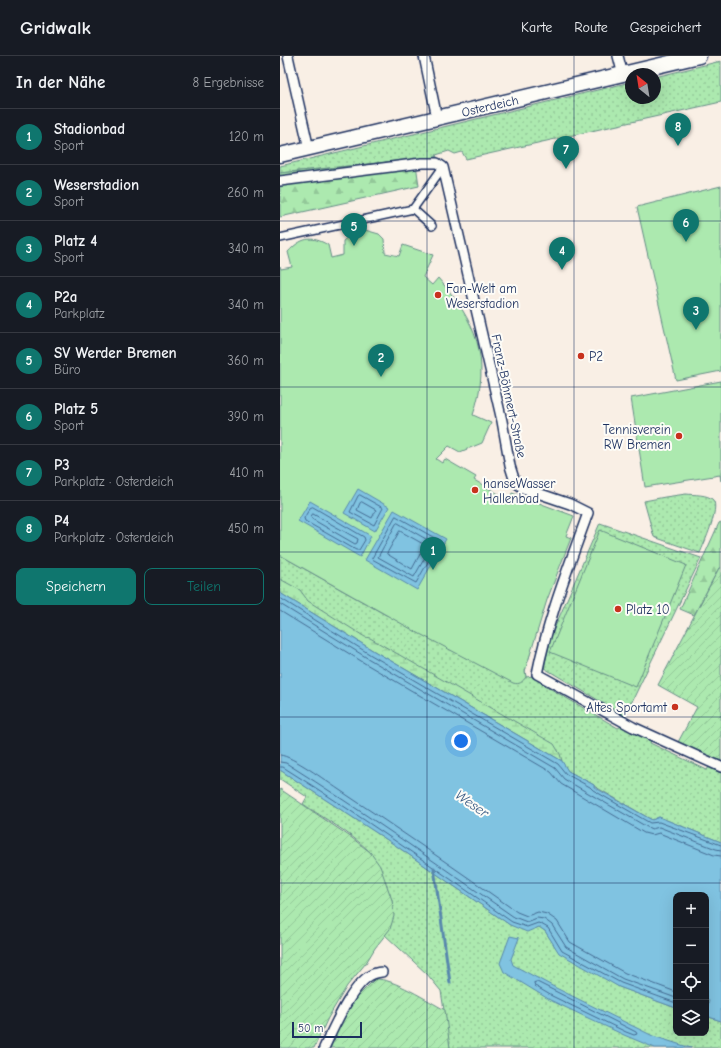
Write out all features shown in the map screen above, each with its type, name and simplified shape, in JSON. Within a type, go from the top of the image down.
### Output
[{"type":"main road","name":"Osterdeich","points":[[280,156],[699,56]]},
{"type":"street","points":[[288,56],[309,149]]},
{"type":"street","points":[[424,56],[437,118]]},
{"type":"street","points":[[618,56],[622,74]]},
{"type":"street","points":[[280,180],[422,163],[437,163],[443,167],[413,209],[280,238]]},
{"type":"street","name":"Franz-Böhmert-Straße","points":[[443,167],[502,421],[510,466],[515,482],[523,488],[570,504],[588,513],[542,645],[537,674],[633,726],[721,767]]},
{"type":"street","points":[[413,209],[432,226]]},
{"type":"street","points":[[324,1048],[332,1028],[350,998],[368,977],[382,972]]},
{"type":"green space","points":[[721,61],[721,102],[466,159],[462,152],[455,154],[449,151],[436,155],[437,157],[280,173],[280,166],[625,83],[625,104],[661,104],[661,76]]},
{"type":"green space","points":[[437,157],[438,163],[416,164],[419,186],[280,217],[280,173]]},
{"type":"green space","points":[[721,186],[721,371],[676,380],[637,207]]},
{"type":"green space","points":[[365,230],[379,234],[384,239],[385,253],[399,256],[403,245],[433,255],[423,277],[432,285],[438,278],[462,310],[471,325],[477,342],[481,376],[479,395],[473,415],[491,423],[482,443],[460,452],[449,446],[436,459],[442,463],[445,459],[476,477],[474,480],[509,500],[512,493],[574,516],[566,536],[571,538],[547,600],[525,671],[526,677],[522,682],[515,684],[513,683],[420,634],[280,555],[280,266],[281,269],[292,267],[288,252],[302,241],[311,239],[328,245],[331,258],[343,255],[343,241],[356,232]]},
{"type":"green space","name":"Tennisverein RW Bremen","points":[[721,381],[721,481],[720,475],[645,487],[631,398]]},
{"type":"green space","points":[[686,494],[701,495],[711,498],[715,504],[711,526],[700,553],[654,537],[644,501]]},
{"type":"green space","points":[[721,522],[721,568],[719,568],[694,615],[680,609],[719,523]]},
{"type":"green space","name":"Platz 10","points":[[600,523],[701,558],[625,716],[544,668],[551,636]]},
{"type":"green space","name":"Platz 10","points":[[600,530],[686,565],[636,687],[550,652]]},
{"type":"green space","points":[[280,555],[386,615],[531,651],[525,671],[526,677],[533,676],[544,682],[544,685],[618,728],[624,725],[651,740],[650,743],[707,770],[709,767],[721,773],[721,842],[659,817],[652,820],[568,771],[561,761],[374,651],[280,593]]},
{"type":"green space","points":[[719,568],[721,568],[721,764],[677,744],[697,707],[658,685]]},
{"type":"green space","points":[[280,579],[300,590],[308,601],[365,637],[370,638],[554,744],[562,761],[374,651],[280,593]]},
{"type":"green space","points":[[280,770],[395,845],[510,925],[534,929],[539,927],[545,931],[551,940],[619,987],[673,1007],[673,1036],[709,1036],[709,1017],[721,1021],[721,1048],[450,1048],[441,991],[427,974],[385,935],[393,918],[392,902],[390,894],[371,854],[353,837],[303,804],[307,797],[280,779]]},
{"type":"green space","points":[[280,789],[370,852],[380,866],[392,900],[394,916],[390,929],[375,948],[366,963],[347,986],[328,1018],[314,1048],[280,1048]]},
{"type":"green space","points":[[375,979],[391,982],[401,986],[445,1010],[450,1048],[330,1048],[344,1016],[353,1001]]},
{"type":"water","points":[[358,489],[389,507],[375,531],[344,513]]},
{"type":"water","points":[[310,501],[371,536],[360,557],[298,521]]},
{"type":"water","points":[[394,510],[446,539],[417,590],[365,560]]},
{"type":"water","name":"Weser","points":[[280,593],[374,651],[562,761],[568,771],[652,820],[659,817],[721,842],[721,1021],[709,1017],[709,892],[673,892],[673,1007],[619,987],[559,953],[545,931],[539,927],[527,932],[510,925],[395,845],[280,770]]},
{"type":"water","points":[[510,936],[519,938],[511,959],[513,965],[653,1036],[691,1048],[655,1048],[550,1000],[504,972],[500,963]]},
{"type":"waterway","points":[[434,868],[450,983]]},
{"type":"place","name":"P4","points":[[678,146]]},
{"type":"place","name":"P3","points":[[566,169]]},
{"type":"place","name":"Platz 5","points":[[686,242]]},
{"type":"place","name":"SV Werder Bremen","points":[[354,246]]},
{"type":"place","name":"P2a","points":[[562,270]]},
{"type":"place","name":"Fan-Welt am Weserstadion","points":[[438,295]]},
{"type":"place","name":"Platz 4","points":[[696,330]]},
{"type":"place","name":"P2","points":[[581,356]]},
{"type":"place","name":"Weserstadion","points":[[381,377]]},
{"type":"place","name":"Tennisverein RW Bremen","points":[[679,436]]},
{"type":"place","name":"hanseWasser Hallenbad","points":[[475,490]]},
{"type":"place","name":"Stadionbad","points":[[433,570]]},
{"type":"place","name":"Platz 10","points":[[618,609]]},
{"type":"place","name":"Altes Sportamt","points":[[675,707]]}]
